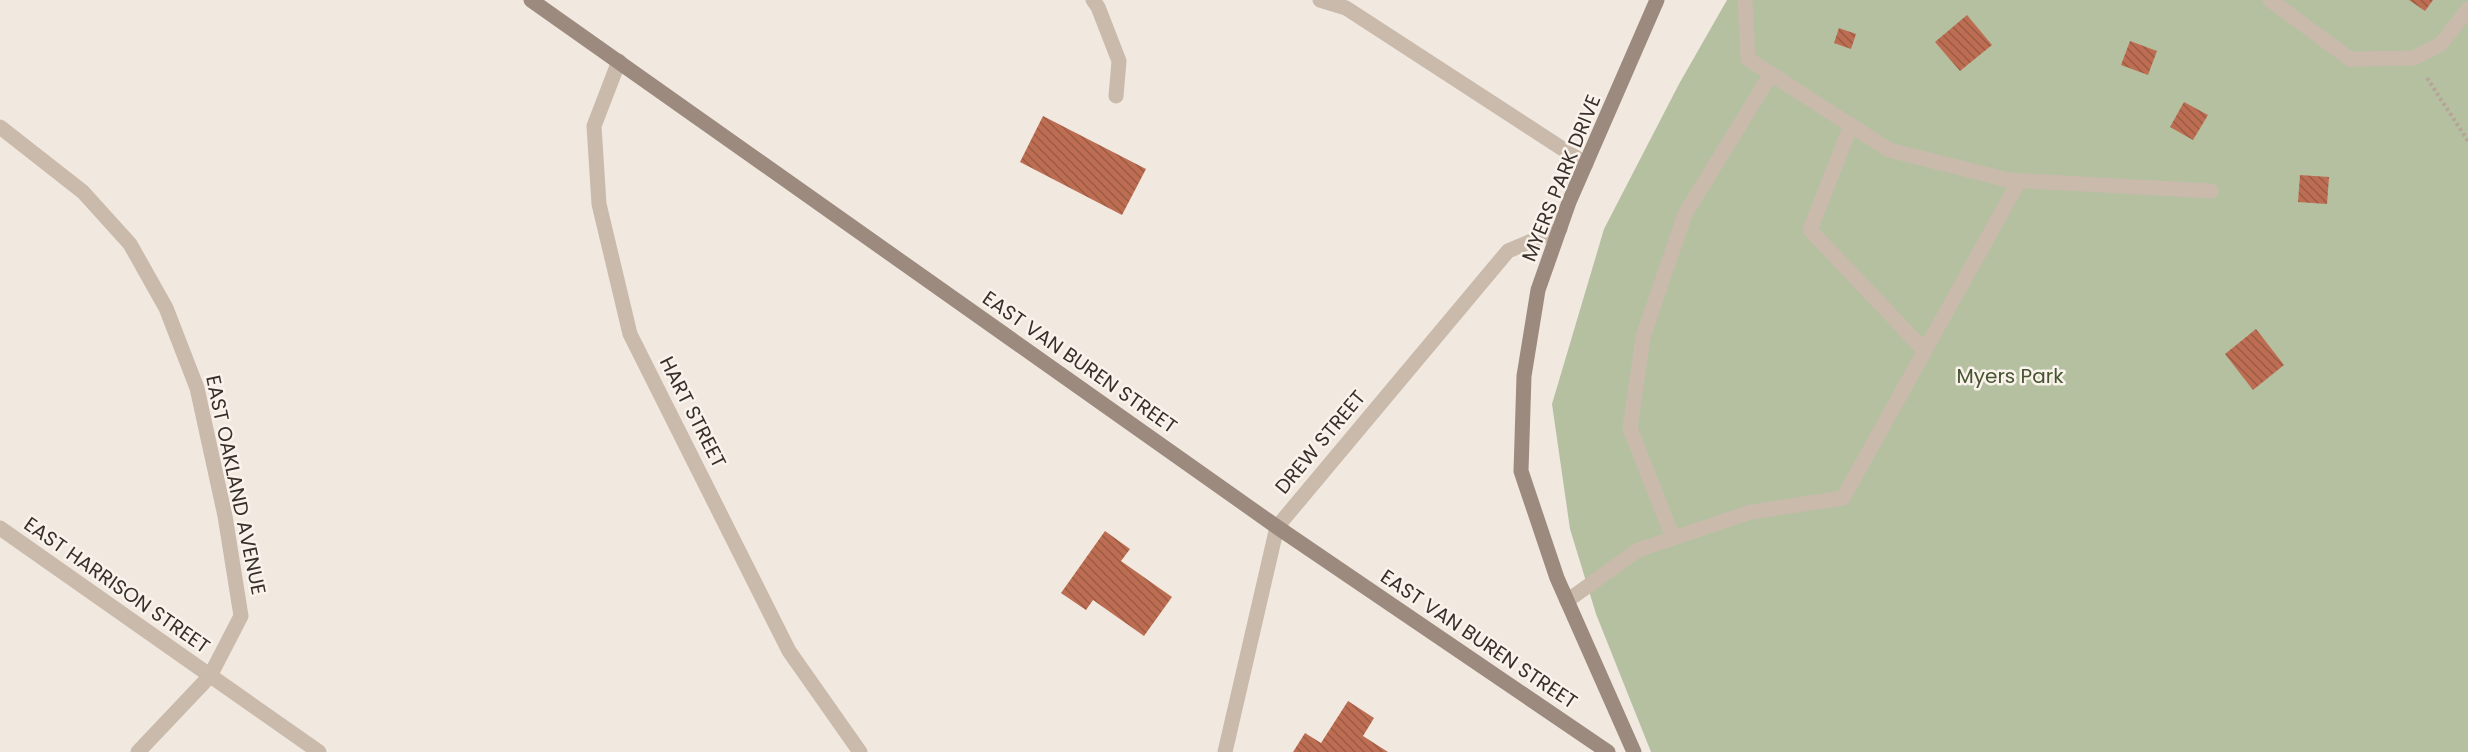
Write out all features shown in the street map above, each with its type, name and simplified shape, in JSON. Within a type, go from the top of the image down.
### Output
[{"type":"street","name":"EAST VAN BUREN STREET","points":[[531,0],[1277,527],[1608,752]]},
{"type":"street","points":[[1092,0],[1098,7],[1119,61],[1116,96]]},
{"type":"street","points":[[1320,0],[1346,8],[1586,164]]},
{"type":"street","name":"MYERS PARK DRIVE","points":[[1634,752],[1557,578],[1521,471],[1524,376],[1538,290],[1586,164],[1657,0]]},
{"type":"street","points":[[1745,0],[1748,59],[1889,150],[2008,180],[2211,191]]},
{"type":"street","points":[[2270,0],[2350,59],[2414,58],[2441,44],[2468,9]]},
{"type":"street","name":"HART STREET","points":[[620,61],[594,126],[599,204],[630,334],[789,651],[860,752]]},
{"type":"street","points":[[1673,538],[1630,428],[1643,337],[1685,214],[1771,74]]},
{"type":"street","points":[[1851,125],[1810,230],[1925,351]]},
{"type":"street","name":"EAST OAKLAND AVENUE","points":[[0,127],[83,192],[130,244],[166,308],[198,388],[225,516],[241,616],[210,676],[138,752]]},
{"type":"street","points":[[1567,601],[1638,550],[1751,512],[1843,498],[2019,181]]},
{"type":"street","name":"DREW STREET","points":[[1225,752],[1277,527],[1508,251],[1560,229]]},
{"type":"street","name":"EAST HARRISON STREET","points":[[0,528],[210,676]]},
{"type":"street","points":[[210,676],[319,752]]},
{"type":"path","points":[[2414,58],[2468,141]]},
{"type":"green space","name":"Myers Park","points":[[1727,0],[2468,0],[2468,752],[1651,752],[1596,614],[1570,529],[1552,404],[1604,229],[1679,84]]},
{"type":"building","points":[[2409,0],[2433,0],[2425,11]]},
{"type":"building","points":[[1967,15],[1992,45],[1960,71],[1935,42]]},
{"type":"building","points":[[1839,28],[1856,34],[1851,49],[1834,43]]},
{"type":"building","points":[[2130,41],[2157,51],[2148,75],[2121,65]]},
{"type":"building","points":[[2184,102],[2208,115],[2193,140],[2170,127]]},
{"type":"building","points":[[1043,116],[1146,169],[1122,215],[1020,162]]},
{"type":"building","points":[[2300,175],[2329,177],[2327,204],[2298,202]]},
{"type":"building","points":[[2256,329],[2284,365],[2253,390],[2225,354]]},
{"type":"building","points":[[1105,531],[1130,549],[1121,561],[1172,597],[1144,636],[1093,600],[1086,610],[1061,593]]},
{"type":"building","points":[[1348,701],[1374,718],[1363,736],[1388,752],[1293,752],[1305,733],[1321,743]]}]
